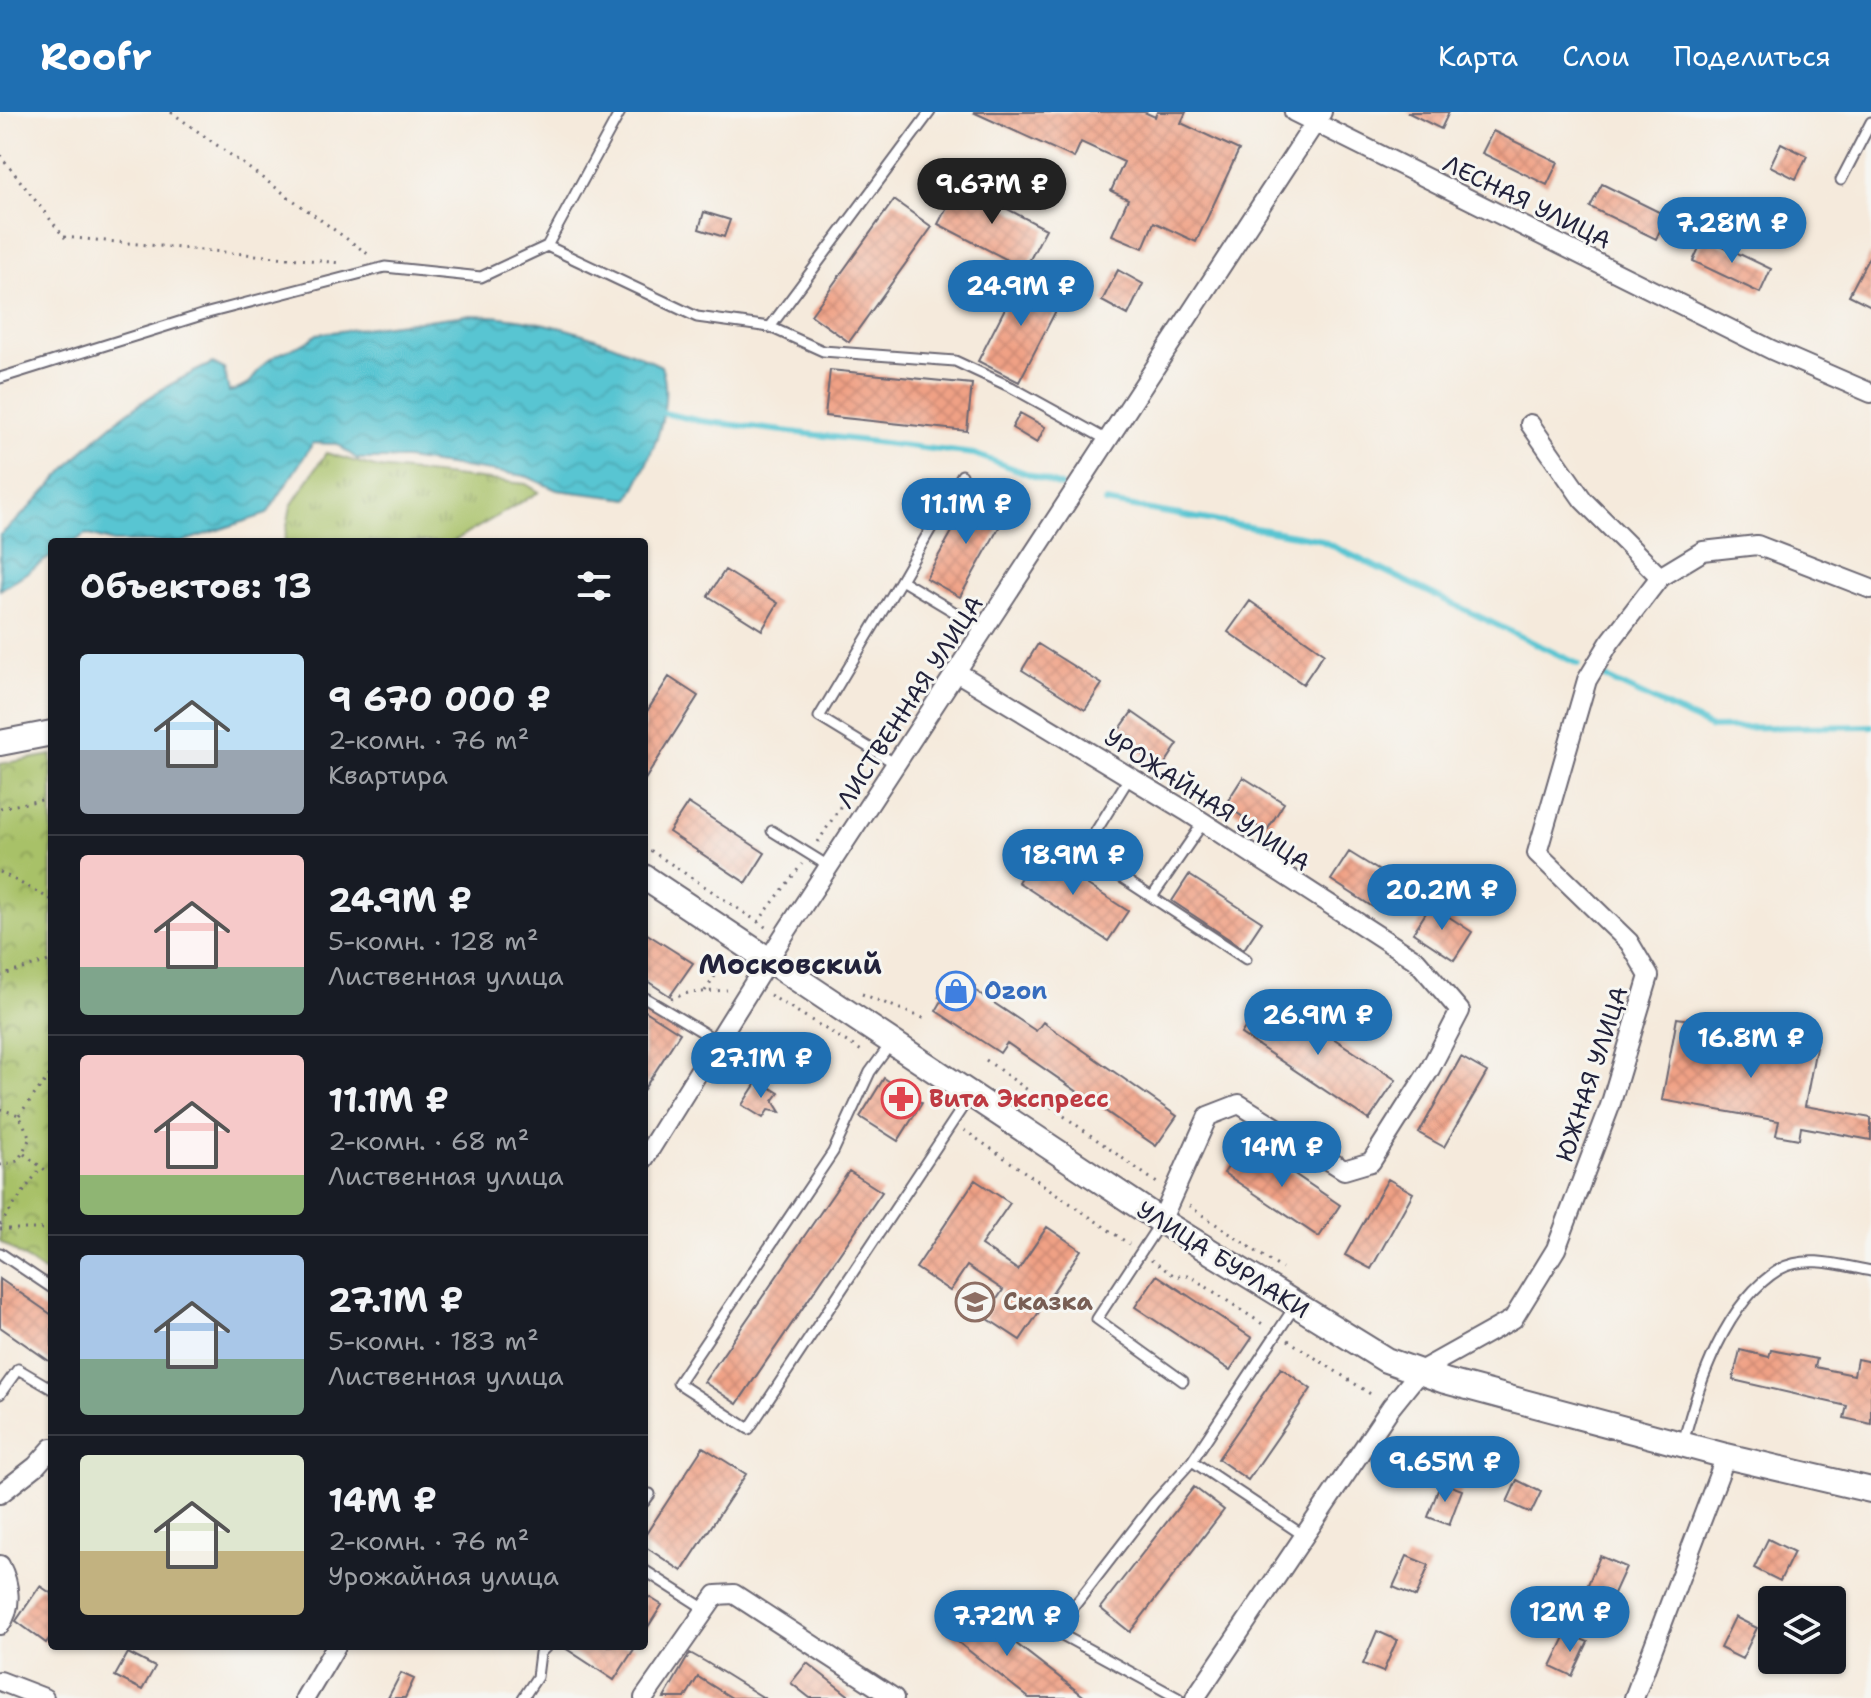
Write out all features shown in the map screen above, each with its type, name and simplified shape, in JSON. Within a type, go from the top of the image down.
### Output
[{"type":"street","name":"ЛЕСНАЯ УЛИЦА","points":[[1294,112],[1319,118],[1758,343],[1871,393]]},
{"type":"street","name":"ЛИСТВЕННАЯ УЛИЦА","points":[[648,1153],[830,867],[892,761],[986,631],[1319,118]]},
{"type":"street","points":[[1530,424],[1583,500],[1660,577]]},
{"type":"street","name":"ЮЖНАЯ УЛИЦА","points":[[1195,1698],[1385,1415],[1420,1371],[1513,1319],[1556,1249],[1632,1040],[1649,976],[1629,942],[1537,853],[1587,680],[1610,642],[1660,577],[1703,551],[1757,545],[1871,589]]},
{"type":"street","name":"УРОЖАЙНАЯ УЛИЦА","points":[[958,673],[1203,823],[1417,961],[1460,1011],[1430,1069],[1371,1162],[1344,1170],[1239,1104],[1208,1116],[1161,1221]]},
{"type":"street","points":[[0,743],[48,734]]},
{"type":"street","name":"УЛИЦА БУРЛАКИ","points":[[648,880],[769,962],[885,1052],[970,1096],[1161,1221],[1386,1360],[1726,1456],[1871,1490]]},
{"type":"street","points":[[0,1494],[48,1452]]},
{"type":"street","points":[[1634,1698],[1726,1456]]},
{"type":"street","points":[[0,1565],[10,1590],[6,1617],[0,1625]]},
{"type":"street","points":[[644,1698],[716,1595],[734,1594],[894,1698]]},
{"type":"street","points":[[305,1698],[334,1650]]},
{"type":"street","points":[[0,1681],[44,1698]]},
{"type":"lane","points":[[0,378],[208,313],[385,267],[481,277],[547,246],[620,112]]},
{"type":"lane","points":[[770,327],[930,112]]},
{"type":"lane","points":[[1841,180],[1871,122]]},
{"type":"lane","points":[[547,246],[697,317],[770,327],[823,351],[955,361],[1109,441]]},
{"type":"lane","points":[[892,761],[819,717],[962,475]]},
{"type":"lane","points":[[901,580],[986,631]]},
{"type":"lane","points":[[1129,778],[1083,852],[1246,959]]},
{"type":"lane","points":[[1152,897],[1203,823]]},
{"type":"lane","points":[[772,831],[830,867]]},
{"type":"lane","points":[[648,999],[719,1042]]},
{"type":"lane","points":[[885,1052],[833,1152],[678,1383],[749,1429],[970,1096]]},
{"type":"lane","points":[[1161,1221],[1097,1319],[1183,1381]]},
{"type":"lane","points":[[0,1253],[48,1285]]},
{"type":"lane","points":[[1683,1444],[1700,1384],[1717,1345],[1743,1303],[1781,1268],[1818,1261],[1871,1271]]},
{"type":"lane","points":[[1178,1698],[1055,1631],[1154,1503],[1192,1461],[1295,1306]]},
{"type":"lane","points":[[0,1394],[18,1369],[48,1387]]},
{"type":"lane","points":[[1192,1461],[1303,1535]]},
{"type":"lane","points":[[648,1573],[705,1609]]},
{"type":"lane","points":[[528,1696],[537,1677],[543,1650]]},
{"type":"path","points":[[171,112],[385,267]]},
{"type":"path","points":[[0,155],[64,237],[385,267]]},
{"type":"path","points":[[758,922],[809,855],[858,778],[892,761]]},
{"type":"path","points":[[0,808],[48,799]]},
{"type":"path","points":[[648,849],[782,938]]},
{"type":"path","points":[[0,872],[48,896]]},
{"type":"path","points":[[0,976],[48,961]]},
{"type":"path","points":[[853,990],[928,1020]]},
{"type":"path","points":[[657,1005],[688,993],[751,991],[774,996],[885,1052]]},
{"type":"path","points":[[986,1060],[1173,1195],[1283,1269]]},
{"type":"path","points":[[19,1115],[47,1080]]},
{"type":"path","points":[[919,1088],[945,1106],[953,1122],[1175,1276]]},
{"type":"path","points":[[0,1109],[19,1115],[30,1138],[18,1161],[0,1165]]},
{"type":"path","points":[[24,1154],[48,1172]]},
{"type":"path","points":[[0,1227],[41,1167]]},
{"type":"path","points":[[0,1227],[48,1229]]},
{"type":"green space","points":[[326,453],[378,468],[526,484],[539,492],[459,538],[285,538],[291,506]]},
{"type":"green space","points":[[48,756],[48,1274],[0,1241],[0,764]]},
{"type":"water","points":[[467,315],[543,323],[614,345],[661,366],[665,382],[663,417],[645,468],[629,499],[557,490],[526,476],[406,459],[357,459],[337,444],[313,443],[267,514],[194,538],[100,538],[86,534],[80,538],[48,538],[48,559],[0,590],[0,535],[100,435],[162,389],[213,363],[224,369],[229,392],[246,385],[272,358],[317,334]]},
{"type":"building","points":[[973,112],[1144,112],[1155,117],[1157,112],[1186,112],[1181,123],[1239,150],[1196,242],[1154,222],[1143,248],[1112,235],[1128,199],[1111,191],[1124,162],[1081,142],[1074,158]]},
{"type":"building","points":[[1407,112],[1449,112],[1441,129]]},
{"type":"building","points":[[1493,131],[1558,162],[1547,185],[1482,153]]},
{"type":"building","points":[[1781,143],[1807,156],[1796,179],[1770,166]]},
{"type":"building","points":[[959,184],[1046,229],[1025,269],[938,224]]},
{"type":"building","points":[[1602,184],[1667,216],[1656,239],[1590,207]]},
{"type":"building","points":[[894,200],[932,227],[849,342],[811,315]]},
{"type":"building","points":[[704,212],[730,220],[724,237],[699,229]]},
{"type":"building","points":[[1704,237],[1771,269],[1760,293],[1693,261]]},
{"type":"building","points":[[1871,253],[1871,306],[1849,295]]},
{"type":"building","points":[[1118,270],[1143,284],[1128,315],[1102,301]]},
{"type":"building","points":[[1023,273],[1064,295],[1019,382],[978,361]]},
{"type":"building","points":[[830,370],[972,384],[967,431],[825,416]]},
{"type":"building","points":[[1020,413],[1045,427],[1037,443],[1012,428]]},
{"type":"building","points":[[972,496],[1006,515],[960,597],[926,578]]},
{"type":"building","points":[[725,570],[778,603],[762,630],[708,596]]},
{"type":"building","points":[[1250,601],[1324,653],[1303,684],[1228,632]]},
{"type":"building","points":[[1038,644],[1102,684],[1085,710],[1022,670]]},
{"type":"building","points":[[669,677],[698,696],[648,775],[648,710]]},
{"type":"building","points":[[1132,712],[1178,744],[1162,768],[1115,736]]},
{"type":"building","points":[[1243,777],[1284,803],[1266,832],[1225,805]]},
{"type":"building","points":[[688,803],[765,853],[746,883],[669,832]]},
{"type":"building","points":[[1037,852],[1128,911],[1108,941],[1018,882]]},
{"type":"building","points":[[1349,852],[1391,878],[1373,907],[1331,880]]},
{"type":"building","points":[[1189,875],[1262,922],[1244,949],[1172,901]]},
{"type":"building","points":[[1431,905],[1472,932],[1454,960],[1413,933]]},
{"type":"building","points":[[648,935],[693,963],[670,996],[648,982]]},
{"type":"building","points":[[956,972],[975,986],[973,989],[1036,1031],[1043,1022],[1177,1116],[1156,1146],[1007,1043],[1000,1053],[936,1011],[943,999],[939,997]]},
{"type":"building","points":[[1267,994],[1396,1080],[1369,1120],[1241,1034]]},
{"type":"building","points":[[648,1013],[680,1033],[648,1083]]},
{"type":"building","points":[[1677,1018],[1722,1025],[1721,1030],[1816,1047],[1805,1106],[1871,1118],[1871,1140],[1801,1127],[1799,1139],[1776,1135],[1779,1121],[1662,1100]]},
{"type":"building","points":[[1461,1057],[1487,1072],[1444,1147],[1419,1133]]},
{"type":"building","points":[[884,1078],[922,1103],[898,1141],[860,1117]]},
{"type":"building","points":[[758,1080],[779,1093],[773,1101],[780,1112],[768,1110],[763,1118],[742,1105]]},
{"type":"building","points":[[1246,1141],[1340,1205],[1319,1237],[1224,1173]]},
{"type":"building","points":[[849,1171],[882,1192],[737,1404],[704,1382]]},
{"type":"building","points":[[1388,1179],[1413,1193],[1371,1269],[1345,1255]]},
{"type":"building","points":[[975,1180],[1010,1203],[981,1245],[1018,1270],[1047,1227],[1081,1250],[1020,1340],[985,1317],[1003,1290],[967,1266],[950,1291],[916,1268]]},
{"type":"building","points":[[1157,1275],[1252,1338],[1230,1370],[1135,1307]]},
{"type":"building","points":[[0,1279],[48,1312],[48,1360],[0,1327]]},
{"type":"building","points":[[1740,1350],[1769,1357],[1771,1350],[1817,1359],[1815,1367],[1854,1375],[1857,1359],[1871,1362],[1871,1424],[1844,1418],[1847,1406],[1733,1380]]},
{"type":"building","points":[[1281,1368],[1311,1389],[1248,1480],[1218,1459]]},
{"type":"building","points":[[703,1447],[746,1474],[682,1571],[648,1549],[648,1531]]},
{"type":"building","points":[[1517,1480],[1541,1492],[1531,1513],[1507,1502]]},
{"type":"building","points":[[1441,1482],[1462,1490],[1449,1525],[1428,1517]]},
{"type":"building","points":[[1194,1487],[1224,1510],[1130,1632],[1100,1608]]},
{"type":"building","points":[[1768,1539],[1794,1552],[1780,1581],[1754,1568]]},
{"type":"building","points":[[1407,1556],[1429,1565],[1416,1597],[1393,1587]]},
{"type":"building","points":[[1600,1556],[1626,1567],[1611,1600],[1586,1589]]},
{"type":"building","points":[[40,1586],[48,1591],[46,1643],[16,1621]]},
{"type":"building","points":[[648,1596],[662,1605],[648,1627]]},
{"type":"building","points":[[965,1604],[1086,1698],[1029,1698],[944,1631]]},
{"type":"building","points":[[1735,1617],[1757,1628],[1742,1659],[1720,1648]]},
{"type":"building","points":[[1377,1631],[1397,1640],[1383,1672],[1363,1664]]},
{"type":"building","points":[[1567,1633],[1588,1642],[1572,1676],[1551,1666]]},
{"type":"building","points":[[568,1650],[633,1650],[614,1680]]},
{"type":"building","points":[[128,1653],[155,1667],[142,1690],[115,1676]]},
{"type":"building","points":[[690,1653],[764,1698],[732,1698],[698,1677],[685,1698],[664,1698]]},
{"type":"building","points":[[807,1663],[852,1698],[810,1698],[791,1683]]},
{"type":"building","points":[[401,1673],[414,1679],[405,1698],[388,1698]]},
{"type":"waterway","points":[[654,411],[701,421],[974,454],[1061,486]]},
{"type":"waterway","points":[[1105,502],[1318,539],[1578,664]]},
{"type":"waterway","points":[[1606,678],[1712,728],[1871,726]]},
{"type":"place","name":"Ozon","points":[[956,991]]},
{"type":"place","name":"Вита Экспресс","points":[[901,1099]]},
{"type":"place","name":"Сказка","points":[[975,1302]]},
{"type":"district","name":"Московский","points":[[790,964]]}]
